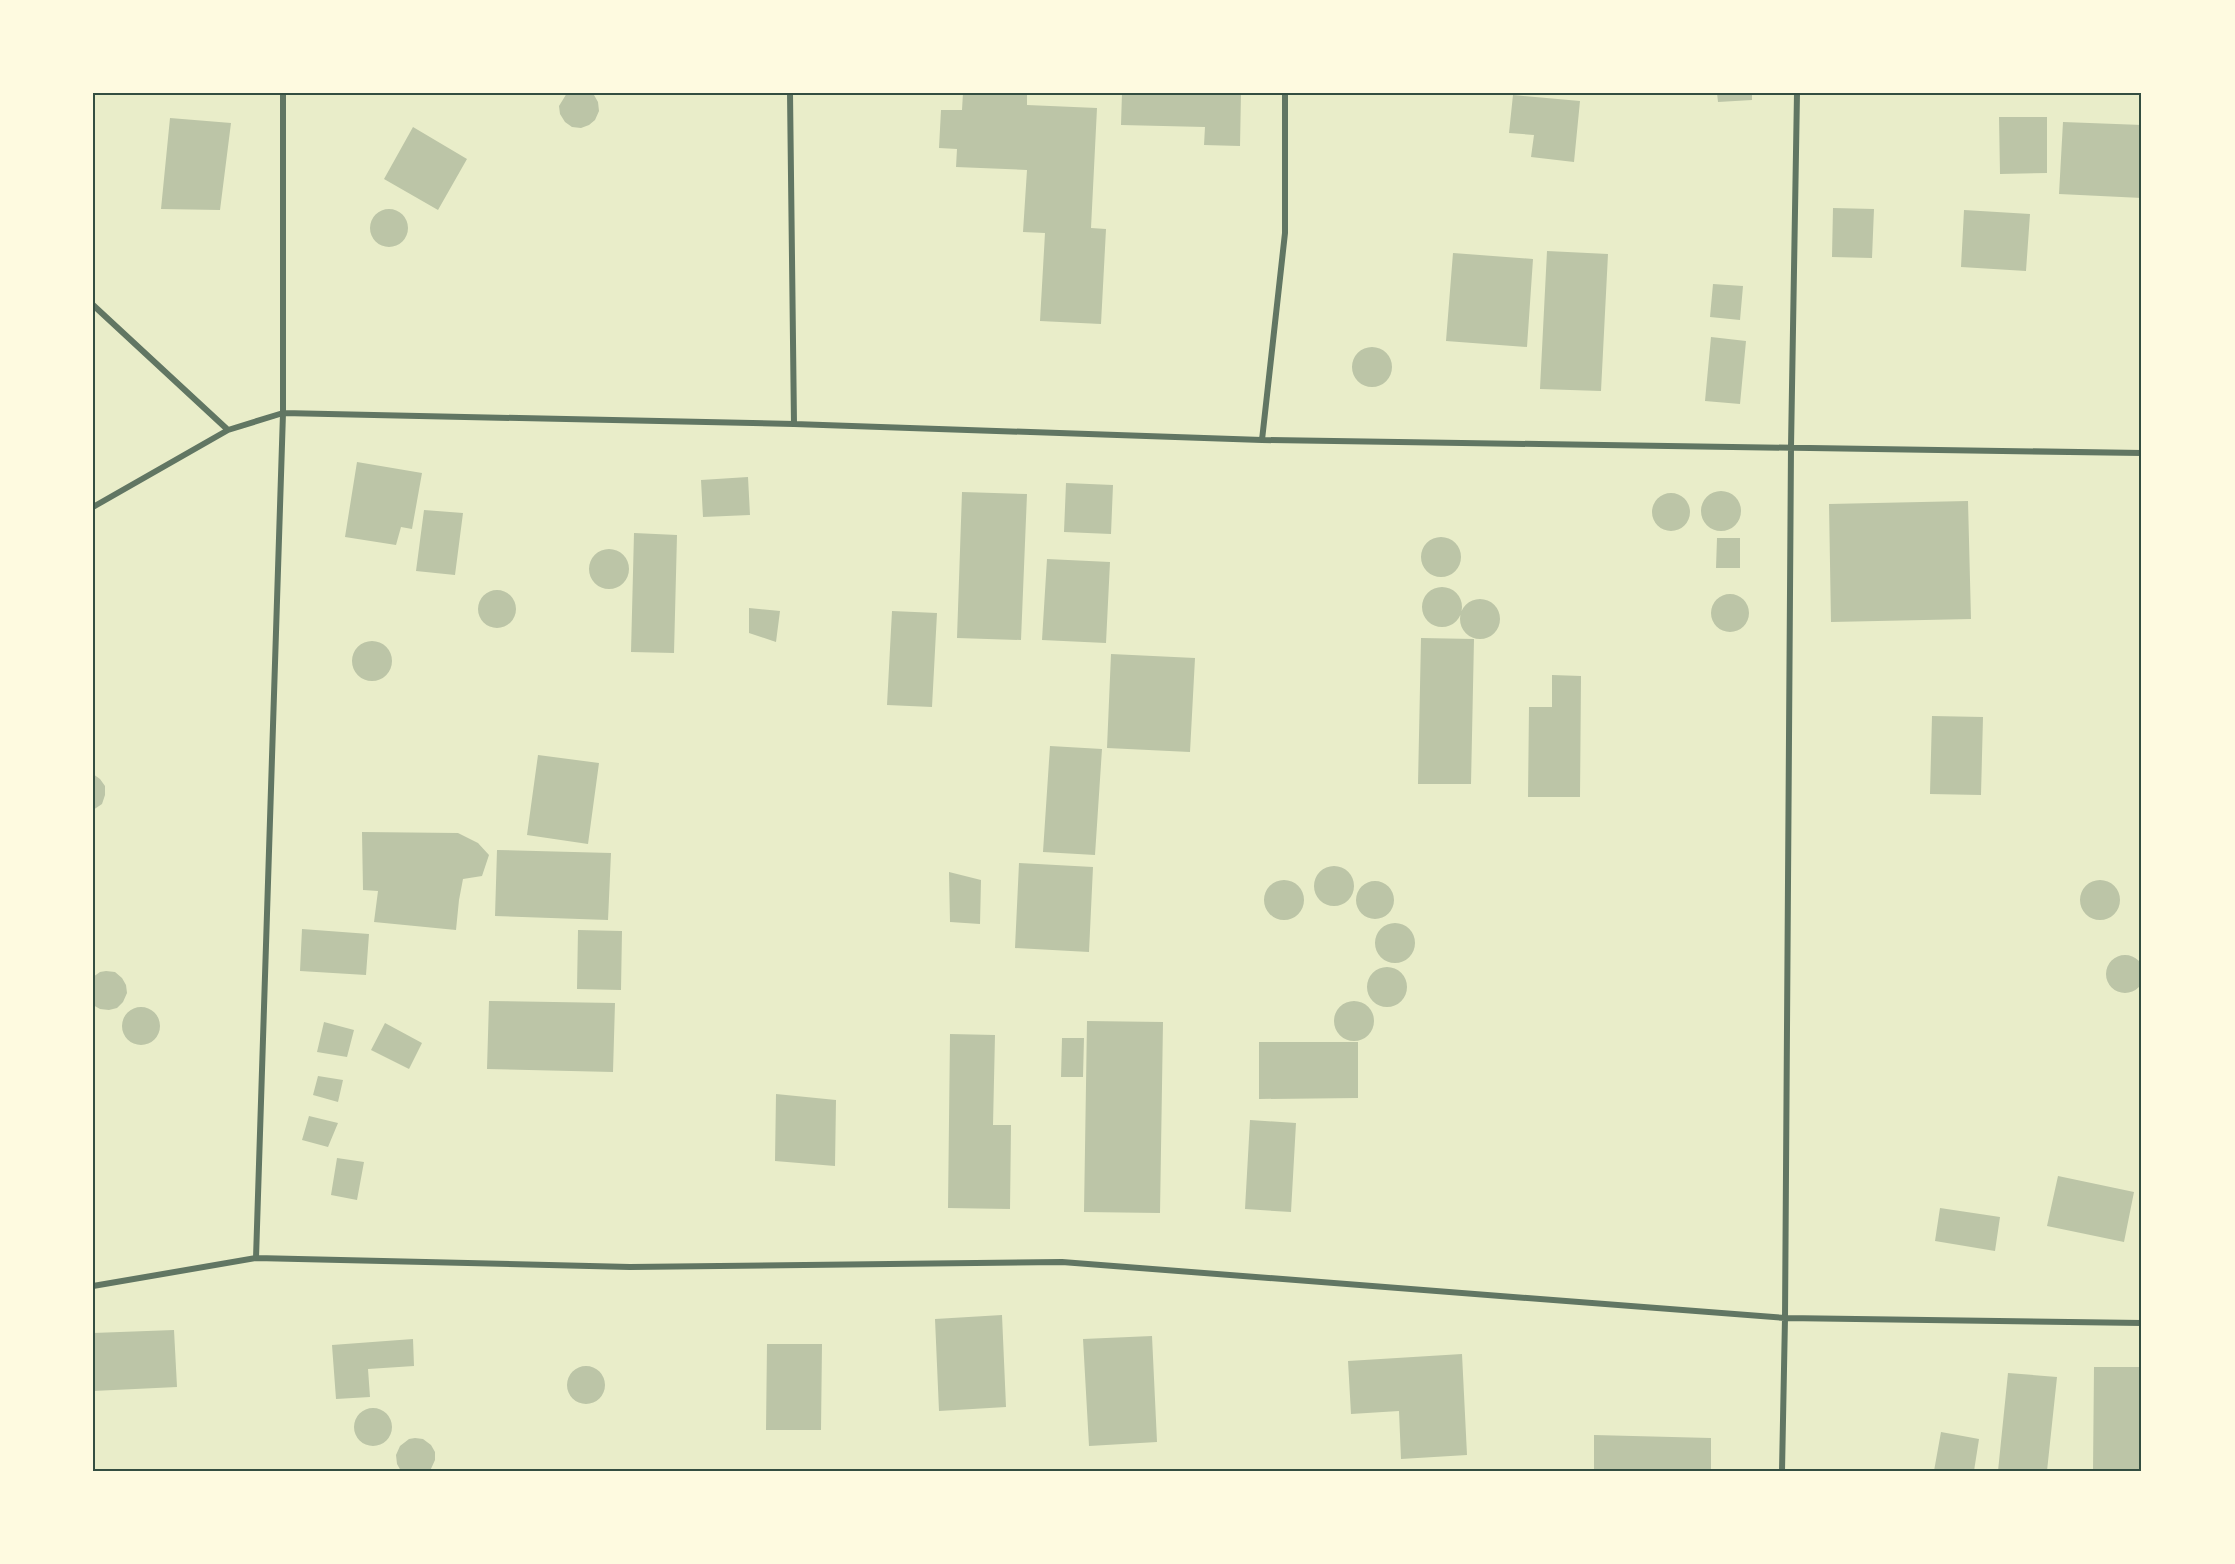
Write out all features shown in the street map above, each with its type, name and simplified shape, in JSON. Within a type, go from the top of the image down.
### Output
[{"type":"street","points":[[256,1257],[283,413],[283,93]]},
{"type":"street","points":[[790,93],[794,424]]},
{"type":"street","points":[[1262,440],[1285,233],[1285,93]]},
{"type":"street","points":[[1782,1471],[1791,447],[1797,93]]},
{"type":"street","points":[[93,304],[228,430]]},
{"type":"street","points":[[93,507],[228,430],[283,413],[794,424],[1262,440],[2142,453]]},
{"type":"street","points":[[93,1286],[256,1257],[630,1267],[1062,1262],[1785,1318],[2142,1323]]},
{"type":"building","points":[[567,93],[594,95],[599,111],[595,120],[581,128],[572,127],[565,122],[560,114],[559,106]]},
{"type":"building","points":[[963,93],[1027,93],[1027,105],[1097,108],[1091,228],[1106,229],[1101,324],[1040,321],[1045,233],[1023,232],[1027,170],[956,167],[957,149],[939,148],[941,110],[962,110]]},
{"type":"building","points":[[1122,93],[1241,93],[1240,146],[1204,145],[1205,127],[1121,125]]},
{"type":"building","points":[[1717,93],[1752,93],[1752,100],[1718,102]]},
{"type":"building","points":[[1513,95],[1580,101],[1574,162],[1531,157],[1534,135],[1509,133]]},
{"type":"building","points":[[1999,117],[2047,117],[2047,173],[2000,174]]},
{"type":"building","points":[[170,118],[231,123],[220,210],[161,209]]},
{"type":"building","points":[[2063,122],[2142,125],[2142,198],[2059,194]]},
{"type":"building","points":[[413,127],[467,159],[438,210],[384,179]]},
{"type":"building","points":[[1833,208],[1874,209],[1872,258],[1832,257]]},
{"type":"building","points":[[389,209],[403,214],[408,228],[403,242],[389,247],[375,242],[370,228],[375,214]]},
{"type":"building","points":[[1964,210],[2030,214],[2026,271],[1961,267]]},
{"type":"building","points":[[1547,251],[1608,254],[1601,391],[1540,389]]},
{"type":"building","points":[[1453,253],[1533,259],[1527,347],[1446,341]]},
{"type":"building","points":[[1713,284],[1743,286],[1740,320],[1710,317]]},
{"type":"building","points":[[1711,337],[1746,341],[1740,404],[1705,401]]},
{"type":"building","points":[[1372,347],[1386,353],[1392,367],[1386,381],[1372,387],[1358,381],[1352,367],[1358,353]]},
{"type":"building","points":[[357,462],[422,473],[412,529],[401,527],[396,545],[345,537]]},
{"type":"building","points":[[748,477],[750,515],[703,517],[701,480]]},
{"type":"building","points":[[1066,483],[1113,485],[1111,534],[1064,532]]},
{"type":"building","points":[[1721,491],[1735,497],[1741,511],[1735,525],[1721,531],[1707,525],[1701,511],[1707,497]]},
{"type":"building","points":[[962,492],[1027,494],[1021,640],[957,638]]},
{"type":"building","points":[[1671,493],[1685,498],[1690,512],[1685,526],[1671,531],[1657,526],[1652,512],[1657,498]]},
{"type":"building","points":[[1968,501],[1971,619],[1831,622],[1829,504]]},
{"type":"building","points":[[424,510],[463,513],[455,575],[416,571]]},
{"type":"building","points":[[634,533],[677,535],[674,653],[631,652]]},
{"type":"building","points":[[1441,537],[1455,543],[1461,557],[1455,571],[1441,577],[1427,571],[1421,557],[1427,543]]},
{"type":"building","points":[[1717,538],[1740,538],[1740,568],[1716,568]]},
{"type":"building","points":[[609,549],[623,555],[629,569],[623,583],[609,589],[595,583],[589,569],[595,555]]},
{"type":"building","points":[[1047,559],[1110,562],[1106,643],[1042,640]]},
{"type":"building","points":[[1442,587],[1456,593],[1462,607],[1456,621],[1442,627],[1428,621],[1422,607],[1428,593]]},
{"type":"building","points":[[497,590],[511,595],[516,609],[511,623],[497,628],[483,623],[478,609],[483,595]]},
{"type":"building","points":[[1730,594],[1744,599],[1749,613],[1744,627],[1730,632],[1716,627],[1711,613],[1716,599]]},
{"type":"building","points":[[1480,599],[1494,605],[1500,619],[1494,633],[1480,639],[1466,633],[1460,619],[1466,605]]},
{"type":"building","points":[[749,608],[780,611],[776,642],[749,633]]},
{"type":"building","points":[[892,611],[937,613],[932,707],[887,705]]},
{"type":"building","points":[[1421,638],[1474,639],[1471,784],[1418,784]]},
{"type":"building","points":[[372,641],[386,647],[392,661],[386,675],[372,681],[358,675],[352,661],[358,647]]},
{"type":"building","points":[[1111,654],[1195,658],[1190,752],[1107,748]]},
{"type":"building","points":[[1552,675],[1581,676],[1580,797],[1528,797],[1529,707],[1552,707]]},
{"type":"building","points":[[1932,716],[1983,717],[1981,795],[1930,794]]},
{"type":"building","points":[[1050,746],[1102,749],[1095,855],[1043,852]]},
{"type":"building","points":[[538,755],[599,763],[588,844],[527,835]]},
{"type":"building","points":[[93,774],[105,786],[105,795],[102,804],[93,810]]},
{"type":"building","points":[[362,832],[458,833],[478,843],[489,855],[482,876],[463,879],[456,930],[374,922],[378,891],[363,890]]},
{"type":"building","points":[[497,850],[611,853],[608,920],[495,916]]},
{"type":"building","points":[[1019,863],[1093,867],[1089,952],[1015,948]]},
{"type":"building","points":[[1334,866],[1348,872],[1354,886],[1348,900],[1334,906],[1320,900],[1314,886],[1320,872]]},
{"type":"building","points":[[949,872],[981,880],[980,924],[950,922]]},
{"type":"building","points":[[1284,880],[1298,886],[1304,900],[1298,914],[1284,920],[1270,914],[1264,900],[1270,886]]},
{"type":"building","points":[[2100,880],[2114,886],[2120,900],[2114,914],[2100,920],[2086,914],[2080,900],[2086,886]]},
{"type":"building","points":[[1375,881],[1389,886],[1394,900],[1389,914],[1375,919],[1361,914],[1356,900],[1361,886]]},
{"type":"building","points":[[1395,923],[1409,929],[1415,943],[1409,957],[1395,963],[1381,957],[1375,943],[1381,929]]},
{"type":"building","points":[[302,929],[369,934],[366,975],[300,971]]},
{"type":"building","points":[[578,930],[622,931],[621,990],[577,989]]},
{"type":"building","points":[[2125,955],[2139,960],[2144,974],[2139,988],[2125,993],[2111,988],[2106,974],[2111,960]]},
{"type":"building","points":[[1387,967],[1401,973],[1407,987],[1401,1001],[1387,1007],[1373,1001],[1367,987],[1373,973]]},
{"type":"building","points":[[106,971],[115,972],[122,978],[127,993],[117,1008],[109,1010],[93,1005],[93,977]]},
{"type":"building","points":[[489,1001],[615,1003],[613,1072],[487,1069]]},
{"type":"building","points":[[1354,1001],[1368,1007],[1374,1021],[1368,1035],[1354,1041],[1340,1035],[1334,1021],[1340,1007]]},
{"type":"building","points":[[141,1007],[155,1012],[160,1026],[155,1040],[141,1045],[127,1040],[122,1026],[127,1012]]},
{"type":"building","points":[[1087,1021],[1163,1022],[1160,1213],[1084,1212]]},
{"type":"building","points":[[324,1022],[354,1030],[347,1057],[317,1052]]},
{"type":"building","points":[[385,1023],[422,1043],[409,1069],[371,1050]]},
{"type":"building","points":[[950,1034],[995,1035],[993,1125],[1011,1125],[1010,1209],[948,1208]]},
{"type":"building","points":[[1062,1038],[1084,1038],[1083,1077],[1061,1077]]},
{"type":"building","points":[[1259,1042],[1358,1042],[1358,1098],[1259,1099]]},
{"type":"building","points":[[318,1076],[343,1080],[338,1102],[313,1095]]},
{"type":"building","points":[[776,1094],[836,1100],[835,1166],[775,1161]]},
{"type":"building","points":[[309,1116],[338,1123],[328,1147],[302,1140]]},
{"type":"building","points":[[1250,1120],[1296,1123],[1291,1212],[1245,1209]]},
{"type":"building","points":[[337,1158],[364,1162],[357,1200],[331,1195]]},
{"type":"building","points":[[2058,1176],[2134,1192],[2124,1242],[2047,1226]]},
{"type":"building","points":[[1940,1208],[2000,1217],[1995,1251],[1935,1241]]},
{"type":"building","points":[[1002,1315],[1006,1407],[939,1411],[935,1319]]},
{"type":"building","points":[[174,1330],[177,1387],[93,1391],[93,1333]]},
{"type":"building","points":[[1152,1336],[1157,1442],[1089,1446],[1083,1339]]},
{"type":"building","points":[[413,1339],[414,1366],[368,1369],[370,1397],[336,1399],[332,1345]]},
{"type":"building","points":[[767,1344],[822,1344],[821,1430],[766,1430]]},
{"type":"building","points":[[1462,1354],[1467,1455],[1401,1459],[1399,1411],[1351,1414],[1348,1361]]},
{"type":"building","points":[[586,1366],[600,1371],[605,1385],[600,1399],[586,1404],[572,1399],[567,1385],[572,1371]]},
{"type":"building","points":[[2094,1367],[2142,1367],[2142,1471],[2093,1471]]},
{"type":"building","points":[[2008,1373],[2057,1377],[2047,1471],[1998,1471]]},
{"type":"building","points":[[373,1408],[387,1413],[392,1427],[387,1441],[373,1446],[359,1441],[354,1427],[359,1413]]},
{"type":"building","points":[[1941,1432],[1979,1439],[1974,1471],[1934,1471]]},
{"type":"building","points":[[1594,1435],[1711,1438],[1711,1471],[1594,1471]]},
{"type":"building","points":[[409,1439],[423,1439],[431,1445],[435,1452],[435,1460],[430,1471],[401,1471],[397,1464],[396,1455],[400,1446]]}]
